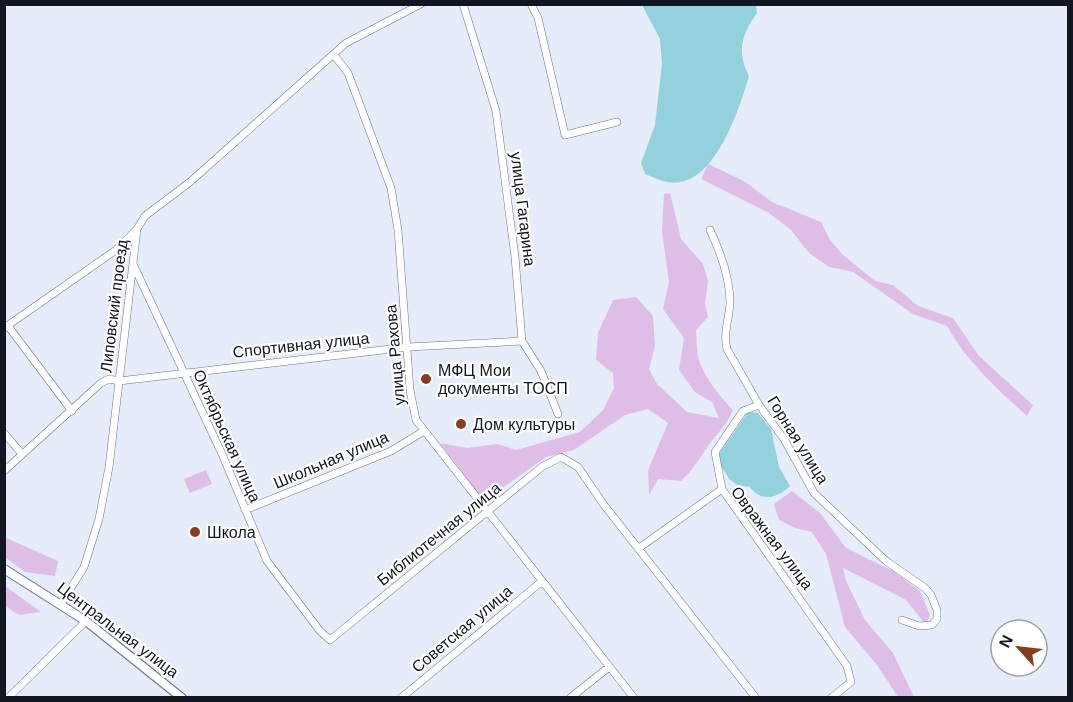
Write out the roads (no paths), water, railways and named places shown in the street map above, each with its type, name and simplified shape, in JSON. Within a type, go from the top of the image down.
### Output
[{"type":"main road","name":"Центральная улица","points":[[4,569],[86,621],[182,698]]},
{"type":"street","name":"Липовский проезд","points":[[61,604],[84,567],[99,519],[109,467],[137,229],[145,216],[190,182],[346,43],[421,4]]},
{"type":"street","name":"улица Гагарина","points":[[463,4],[496,111],[520,297],[522,341],[541,371],[558,414]]},
{"type":"street","points":[[531,4],[538,18],[564,135],[617,122]]},
{"type":"street","name":"улица Рахова","points":[[334,55],[348,73],[391,188],[398,230],[410,390],[416,420],[634,698]]},
{"type":"street","points":[[72,411],[6,327],[116,250],[137,229]]},
{"type":"street","name":"Горная улица","points":[[710,230],[729,287],[730,306],[724,340],[727,350],[759,405],[784,439],[813,493],[847,521],[886,561],[925,588],[937,604],[937,619],[932,625],[920,626],[902,620]]},
{"type":"street","name":"Октябрьская улица","points":[[133,264],[275,573],[320,631],[330,640]]},
{"type":"street","name":"Спортивная улица","points":[[4,471],[101,383],[109,379],[119,381],[183,371],[408,347],[522,341]]},
{"type":"street","points":[[722,489],[715,452],[743,411],[759,405]]},
{"type":"street","name":"Школьная улица","points":[[245,510],[392,452],[424,431]]},
{"type":"street","points":[[4,433],[22,454]]},
{"type":"street","name":"Библиотечная улица","points":[[330,640],[556,458],[567,458],[578,467],[639,548]]},
{"type":"street","name":"Овражная улица","points":[[639,548],[722,489],[847,666],[852,678],[850,685],[831,698]]},
{"type":"street","points":[[639,548],[756,698]]},
{"type":"street","name":"Советская улица","points":[[401,698],[541,582]]},
{"type":"street","points":[[8,698],[86,621]]},
{"type":"street","points":[[570,698],[609,667]]},
{"type":"water","points":[[642,5],[756,5],[757,13],[744,36],[743,59],[749,76],[740,105],[726,138],[716,154],[694,177],[681,182],[658,180],[645,174],[641,163],[655,125],[662,63],[660,39]]},
{"type":"water","points":[[748,412],[758,413],[771,429],[779,467],[790,486],[775,496],[764,497],[750,487],[737,485],[729,479],[719,462],[719,454]]},
{"type":"place","name":"МФЦ Мои документы ТОСП","points":[[426,379]]},
{"type":"place","name":"Дом культуры","points":[[461,424]]},
{"type":"place","name":"Школа","points":[[195,532]]}]
